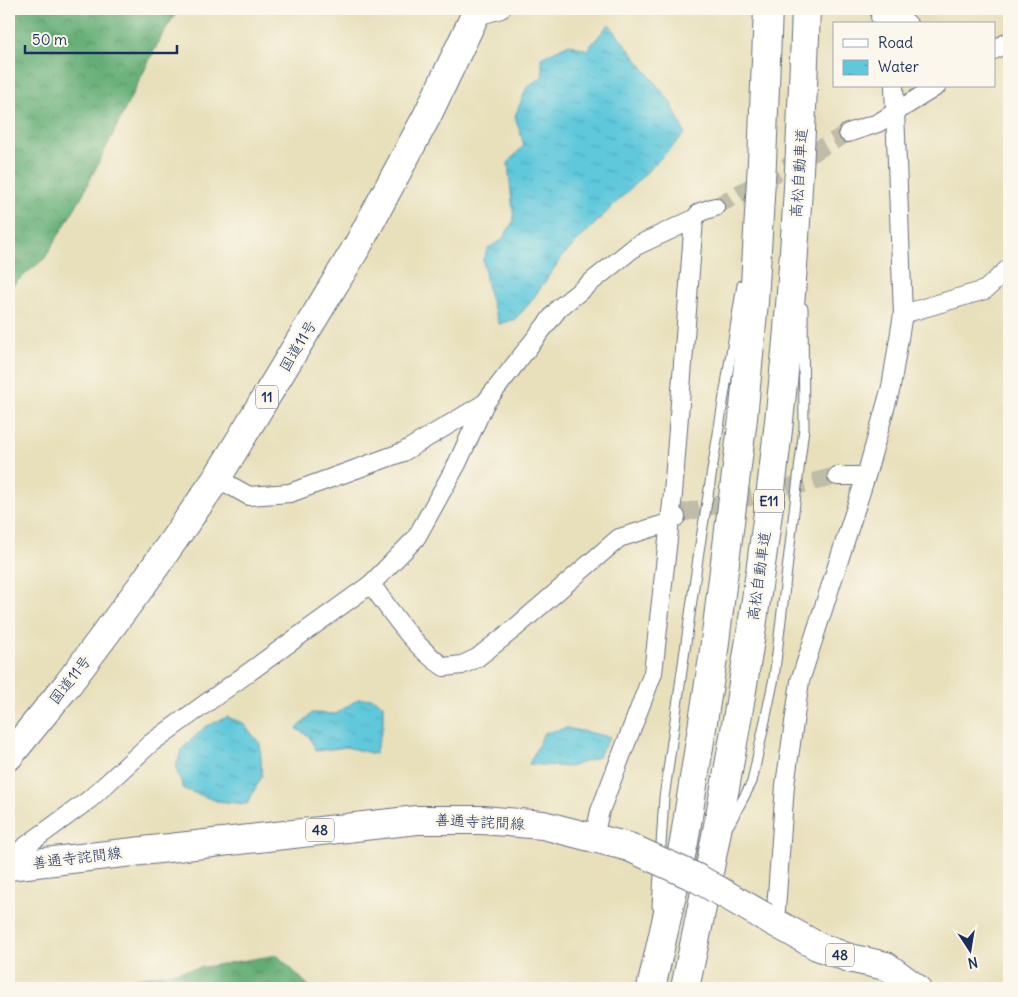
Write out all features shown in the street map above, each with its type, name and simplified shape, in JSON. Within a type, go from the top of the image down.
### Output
[{"type":"main road","name":"E11","points":[[651,985],[684,842],[714,658],[744,418],[754,302],[768,9]]},
{"type":"main road","name":"高松自動車道","points":[[684,988],[714,852],[748,658],[779,429],[801,153],[806,9]]},
{"type":"main road","name":"国道11号","points":[[9,756],[68,684],[143,584],[217,478],[358,245],[427,116],[476,13]]},
{"type":"main road","name":"善通寺詫間線","points":[[11,866],[417,820],[482,820],[543,825],[629,847],[697,878],[817,946],[849,958],[886,966],[916,988]]},
{"type":"street","points":[[476,13],[500,9]]},
{"type":"street","points":[[880,17],[900,22]]},
{"type":"street","points":[[996,49],[1009,41]]},
{"type":"street","points":[[770,920],[785,785],[800,681],[866,476],[891,387],[904,314],[894,88]]},
{"type":"street","points":[[848,134],[878,123],[934,88]]},
{"type":"street","points":[[11,866],[23,848],[90,799],[151,743],[371,584],[416,538],[457,464],[485,403],[559,308],[636,246],[694,219],[700,212],[715,207]]},
{"type":"street","points":[[594,837],[600,811],[653,673],[675,518],[673,494],[694,219]]},
{"type":"street","points":[[904,314],[985,290],[1009,268]]},
{"type":"street","points":[[217,478],[249,496],[290,493],[403,452],[485,403]]},
{"type":"street","points":[[837,476],[866,476]]},
{"type":"street","points":[[371,584],[394,615],[432,659],[444,667],[462,665],[477,658],[516,628],[619,538],[675,518]]},
{"type":"lane","points":[[801,153],[802,280]]},
{"type":"lane","points":[[747,260],[762,162]]},
{"type":"lane","points":[[651,985],[664,798],[700,551],[743,279]]},
{"type":"lane","points":[[714,852],[752,782],[774,678],[804,428],[802,300]]},
{"type":"green space","points":[[9,9],[179,9],[162,35],[81,198],[45,258],[9,288]]},
{"type":"green space","points":[[277,955],[311,988],[78,988]]},
{"type":"water","points":[[609,24],[671,103],[685,134],[562,257],[530,303],[515,319],[499,324],[489,295],[483,260],[488,248],[502,240],[514,220],[508,163],[524,145],[515,116],[527,87],[543,76],[541,58],[569,44],[587,50]]},
{"type":"water","points":[[372,698],[383,705],[383,726],[375,754],[346,747],[316,751],[309,736],[297,729],[312,713],[336,714],[358,699]]},
{"type":"water","points":[[227,717],[243,723],[260,744],[262,776],[247,804],[217,801],[184,789],[176,769],[181,750],[205,727]]},
{"type":"water","points":[[567,728],[610,737],[598,757],[570,767],[529,764],[544,733]]},
{"type":"tunnel","points":[[715,207],[848,133]]},
{"type":"tunnel","points":[[682,513],[837,476]]}]
